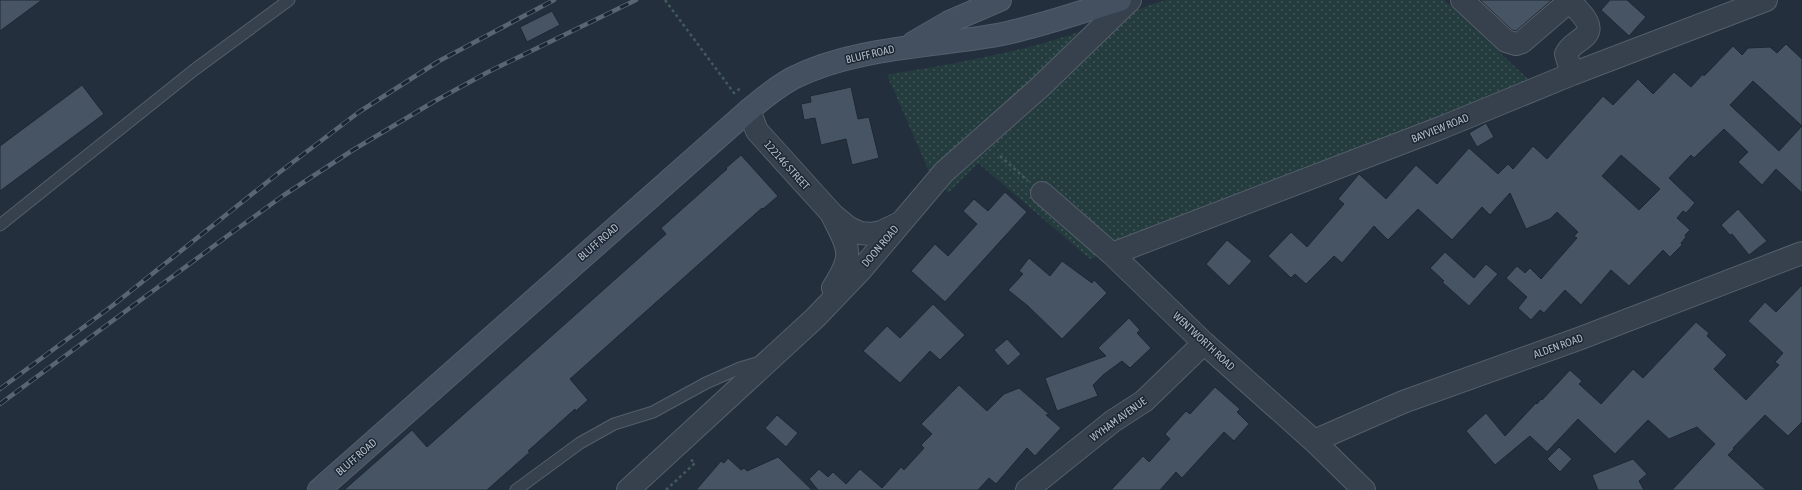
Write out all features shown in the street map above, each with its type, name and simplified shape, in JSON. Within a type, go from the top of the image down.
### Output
[{"type":"main road","name":"BLUFF ROAD","points":[[906,46],[950,22],[1000,0]]},
{"type":"main road","name":"BLUFF ROAD","points":[[319,490],[749,110],[775,90],[794,78],[819,68],[906,46],[954,42],[1000,34],[1051,21],[1120,0]]},
{"type":"street","name":"DOON ROAD","points":[[628,490],[815,318],[860,271],[944,172],[1038,88],[1130,0]]},
{"type":"street","points":[[1462,0],[1506,41],[1512,43],[1522,42],[1564,6],[1573,6],[1576,8],[1586,18],[1588,30],[1586,36],[1570,48],[1566,54],[1572,74]]},
{"type":"street","name":"BAYVIEW ROAD","points":[[1112,254],[1443,127],[1572,74],[1766,0]]},
{"type":"street","name":"122146 STREET","points":[[749,110],[757,131],[832,215],[849,228],[860,233],[871,234],[881,232],[900,223]]},
{"type":"street","name":"WENTWORTH ROAD","points":[[1042,193],[1112,254],[1204,343],[1314,441],[1364,490]]},
{"type":"street","name":"122146 STREET","points":[[815,318],[842,275],[847,264],[848,252],[843,237],[832,215]]},
{"type":"street","name":"ALDEN ROAD","points":[[1314,441],[1403,402],[1581,338],[1802,253]]},
{"type":"street","name":"WYHAM AVENUE","points":[[1027,490],[1113,421],[1144,401],[1204,343]]},
{"type":"lane","points":[[0,225],[194,70],[289,0]]},
{"type":"lane","points":[[516,490],[580,443],[614,424],[653,412],[713,380],[740,368],[770,359]]},
{"type":"path","points":[[665,0],[734,93]]},
{"type":"path","points":[[1000,156],[1042,193]]},
{"type":"green space","points":[[1167,0],[1444,0],[1530,81],[1090,259],[978,163],[948,193],[928,169],[887,75],[983,58],[1030,47],[1076,33],[1144,7]]},
{"type":"building","points":[[0,0],[42,0],[0,31]]},
{"type":"building","points":[[1480,0],[1552,0],[1516,31],[1512,30]]},
{"type":"building","points":[[1610,0],[1627,0],[1646,17],[1629,36],[1601,10]]},
{"type":"building","points":[[552,11],[560,25],[527,42],[520,27]]},
{"type":"building","points":[[1786,44],[1802,59],[1802,126],[1802,193],[1776,169],[1762,185],[1738,162],[1748,152],[1724,129],[1694,158],[1691,155],[1669,178],[1695,203],[1686,213],[1683,211],[1677,218],[1690,230],[1685,235],[1686,237],[1681,243],[1682,245],[1670,257],[1663,250],[1629,286],[1611,270],[1581,305],[1565,290],[1544,313],[1540,310],[1531,320],[1518,308],[1527,297],[1506,278],[1517,266],[1525,273],[1530,268],[1541,279],[1577,238],[1574,236],[1578,232],[1557,212],[1550,219],[1526,229],[1510,193],[1490,215],[1482,207],[1452,240],[1418,209],[1388,240],[1374,226],[1342,263],[1334,256],[1306,284],[1295,274],[1291,278],[1268,256],[1291,232],[1307,247],[1344,204],[1338,199],[1359,174],[1386,199],[1416,165],[1437,184],[1469,148],[1498,174],[1508,164],[1513,169],[1533,146],[1547,159],[1603,96],[1613,105],[1638,79],[1653,94],[1674,72],[1691,87],[1703,74],[1704,76],[1733,46],[1742,55],[1748,48],[1770,47],[1777,53]],"holes":[[[1753,81],[1802,126],[1779,151],[1730,105]],[[1621,155],[1660,189],[1639,210],[1602,176]]]},
{"type":"building","points":[[82,85],[104,114],[0,191],[0,146]]},
{"type":"building","points":[[851,87],[858,119],[869,117],[879,158],[852,165],[846,139],[821,145],[815,118],[804,120],[801,104],[811,102],[810,96]]},
{"type":"building","points":[[1486,123],[1494,137],[1477,147],[1469,133]]},
{"type":"building","points":[[741,155],[778,196],[763,209],[762,208],[570,379],[588,400],[576,411],[575,409],[487,490],[344,490],[412,430],[427,447],[666,234],[661,228]]},
{"type":"building","points":[[1005,192],[1027,212],[945,302],[911,271],[935,244],[948,256],[977,224],[963,211],[974,199],[988,211]]},
{"type":"building","points":[[1738,209],[1767,241],[1749,255],[1732,234],[1730,235],[1721,225]]},
{"type":"building","points":[[1227,240],[1252,261],[1229,286],[1206,264]]},
{"type":"building","points":[[1445,252],[1474,278],[1486,264],[1498,274],[1469,306],[1442,282],[1444,281],[1430,268]]},
{"type":"building","points":[[1029,258],[1050,276],[1062,261],[1092,283],[1094,280],[1107,293],[1062,339],[1028,306],[1008,290],[1023,274],[1019,271]]},
{"type":"building","points":[[1802,285],[1802,422],[1788,436],[1765,415],[1728,455],[1766,490],[1672,490],[1715,444],[1697,427],[1669,439],[1648,420],[1615,454],[1578,419],[1547,452],[1530,436],[1495,465],[1466,431],[1486,413],[1505,436],[1570,370],[1582,381],[1579,384],[1601,404],[1633,369],[1643,378],[1696,322],[1709,333],[1707,336],[1727,355],[1714,369],[1746,400],[1779,365],[1775,362],[1783,353],[1748,321],[1765,302],[1776,312]]},
{"type":"building","points":[[933,304],[965,335],[940,360],[930,351],[900,383],[863,351],[887,326],[900,338]]},
{"type":"building","points":[[1129,318],[1140,330],[1137,333],[1151,348],[1130,368],[1122,361],[1103,375],[1093,385],[1098,396],[1057,411],[1045,378],[1106,356],[1098,348]]},
{"type":"building","points":[[1007,339],[1021,354],[1008,366],[994,350]]},
{"type":"building","points":[[959,385],[987,411],[1004,394],[1019,388],[1049,414],[1046,415],[1061,428],[1035,456],[1027,448],[996,484],[989,478],[978,490],[818,490],[809,479],[819,469],[828,477],[833,472],[846,484],[860,469],[882,488],[901,467],[904,470],[924,448],[921,445],[932,434],[921,424]]},
{"type":"building","points":[[1215,387],[1240,409],[1237,412],[1249,424],[1234,441],[1224,432],[1182,478],[1176,472],[1160,490],[1111,490],[1143,456],[1149,462],[1170,439],[1165,434],[1186,411],[1190,414]]},
{"type":"building","points":[[777,415],[798,433],[786,447],[765,428]]},
{"type":"building","points":[[1559,447],[1572,459],[1560,472],[1547,459]]},
{"type":"building","points":[[778,457],[812,490],[696,490],[721,461],[724,463],[728,458],[741,470],[744,468],[747,471]]},
{"type":"building","points":[[1633,459],[1647,474],[1639,481],[1644,490],[1598,490],[1592,475]]},
{"type":"railway","points":[[0,389],[112,306],[276,175],[359,112],[439,61],[554,0]]},
{"type":"railway","points":[[0,404],[284,195],[353,150],[435,101],[488,72],[636,0]]}]
